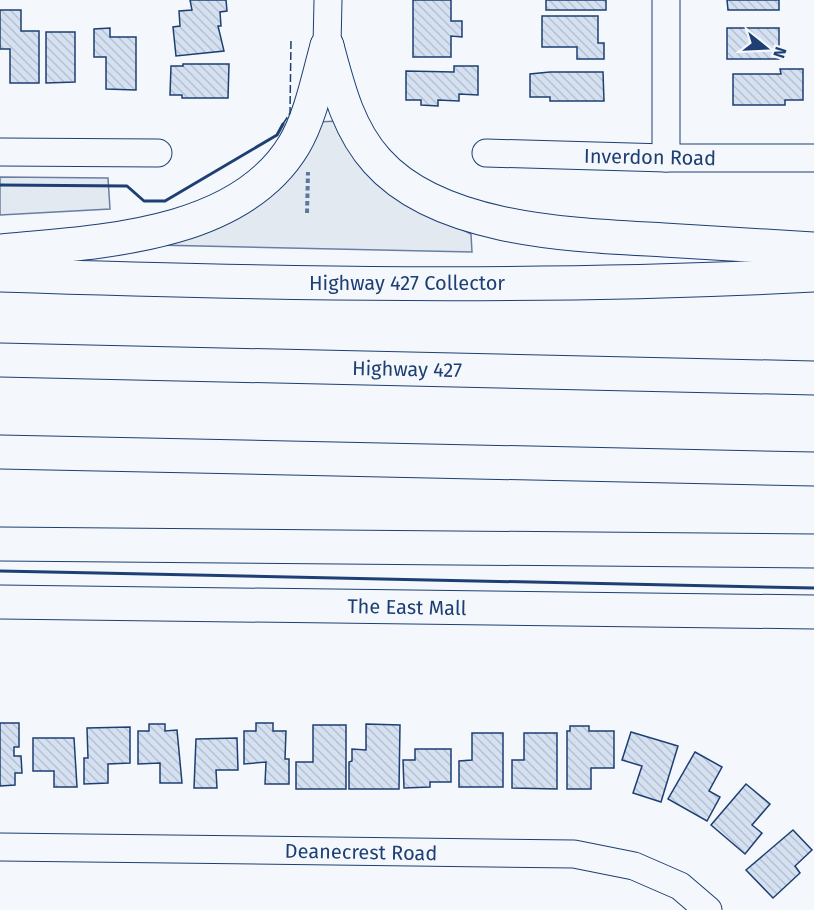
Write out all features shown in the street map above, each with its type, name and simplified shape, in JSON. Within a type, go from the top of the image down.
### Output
[{"type":"main road","points":[[327,46],[349,118],[366,146],[388,172],[434,203],[552,233],[814,249]]},
{"type":"main road","points":[[0,251],[69,245],[180,225],[216,212],[251,190],[276,169],[294,145],[310,104],[327,46]]},
{"type":"main road","name":"Highway 427 Collector","points":[[0,275],[363,283],[561,283],[814,275]]},
{"type":"main road","name":"Highway 427","points":[[0,360],[814,378]]},
{"type":"main road","points":[[0,452],[814,469]]},
{"type":"main road","points":[[0,544],[814,551]]},
{"type":"main road","name":"The East Mall","points":[[0,602],[814,612]]},
{"type":"street","points":[[327,46],[328,0]]},
{"type":"street","points":[[666,0],[666,158]]},
{"type":"street","points":[[0,152],[158,153]]},
{"type":"street","name":"Inverdon Road","points":[[486,153],[666,158],[814,158]]},
{"type":"street","name":"Deanecrest Road","points":[[0,847],[574,854],[634,866],[680,886],[708,910]]},
{"type":"shaded area","points":[[339,121],[415,206],[471,234],[472,252],[156,245],[317,122]]},
{"type":"shaded area","points":[[0,177],[108,178],[110,209],[0,215]]},
{"type":"building","points":[[190,0],[226,0],[227,11],[220,12],[221,26],[218,26],[224,51],[176,56],[173,27],[180,26],[179,11],[192,10]]},
{"type":"building","points":[[413,0],[451,0],[451,21],[462,21],[462,37],[451,36],[451,57],[413,57]]},
{"type":"building","points":[[546,0],[606,0],[606,10],[546,10]]},
{"type":"building","points":[[727,0],[779,0],[779,10],[728,10]]},
{"type":"building","points":[[0,10],[21,10],[21,31],[39,31],[39,83],[10,83],[10,49],[0,49]]},
{"type":"building","points":[[542,16],[598,16],[598,43],[604,43],[604,59],[577,59],[577,47],[542,47]]},
{"type":"building","points":[[110,28],[110,37],[136,37],[136,90],[106,89],[106,57],[94,57],[94,29]]},
{"type":"building","points":[[727,28],[779,28],[779,59],[727,59]]},
{"type":"building","points":[[46,32],[75,32],[75,82],[46,83]]},
{"type":"building","points":[[183,64],[229,64],[228,98],[182,98],[182,95],[170,95],[171,66],[183,66]]},
{"type":"building","points":[[454,66],[478,66],[478,95],[459,94],[459,101],[438,100],[438,106],[421,105],[421,100],[406,100],[406,71],[454,72]]},
{"type":"building","points":[[780,69],[803,69],[803,100],[785,100],[785,105],[733,105],[733,74],[781,74]]},
{"type":"building","points":[[603,72],[604,101],[550,101],[550,97],[530,97],[530,74]]},
{"type":"building","points":[[0,723],[19,723],[19,747],[14,747],[14,756],[21,756],[22,773],[15,773],[15,785],[0,786]]},
{"type":"building","points":[[256,723],[273,723],[273,731],[286,731],[285,759],[289,759],[289,784],[265,784],[266,762],[244,764],[244,731],[256,731]]},
{"type":"building","points":[[149,724],[165,724],[165,731],[177,730],[182,783],[160,783],[160,763],[138,764],[138,731],[149,731]]},
{"type":"building","points":[[366,724],[400,725],[399,789],[349,789],[349,762],[352,761],[352,749],[366,750]]},
{"type":"building","points":[[313,725],[346,725],[346,789],[296,789],[296,762],[313,762]]},
{"type":"building","points":[[570,726],[589,726],[589,731],[614,731],[614,768],[591,768],[591,789],[567,789],[567,731],[570,731]]},
{"type":"building","points":[[130,727],[130,763],[108,764],[108,783],[84,784],[84,758],[88,758],[87,728]]},
{"type":"building","points":[[631,732],[678,746],[661,802],[633,793],[642,766],[622,760]]},
{"type":"building","points":[[472,733],[503,733],[503,787],[459,787],[459,761],[472,760]]},
{"type":"building","points":[[524,733],[557,733],[557,789],[512,788],[512,760],[524,760]]},
{"type":"building","points":[[33,738],[74,738],[77,787],[54,787],[54,771],[33,771]]},
{"type":"building","points":[[237,738],[238,770],[216,770],[217,788],[194,788],[196,739]]},
{"type":"building","points":[[415,749],[451,749],[451,782],[430,782],[430,787],[404,788],[403,760],[415,760]]},
{"type":"building","points":[[695,752],[722,767],[709,791],[720,797],[707,821],[668,799]]},
{"type":"building","points":[[746,784],[770,804],[752,825],[762,833],[745,854],[711,825]]},
{"type":"building","points":[[793,830],[812,850],[795,866],[800,873],[773,898],[746,870]]},
{"type":"fence","points":[[283,124],[290,113],[291,39]]},
{"type":"wall","points":[[0,185],[127,186],[144,201],[165,201],[277,135],[283,124]]},
{"type":"wall","points":[[0,571],[814,588]]}]
